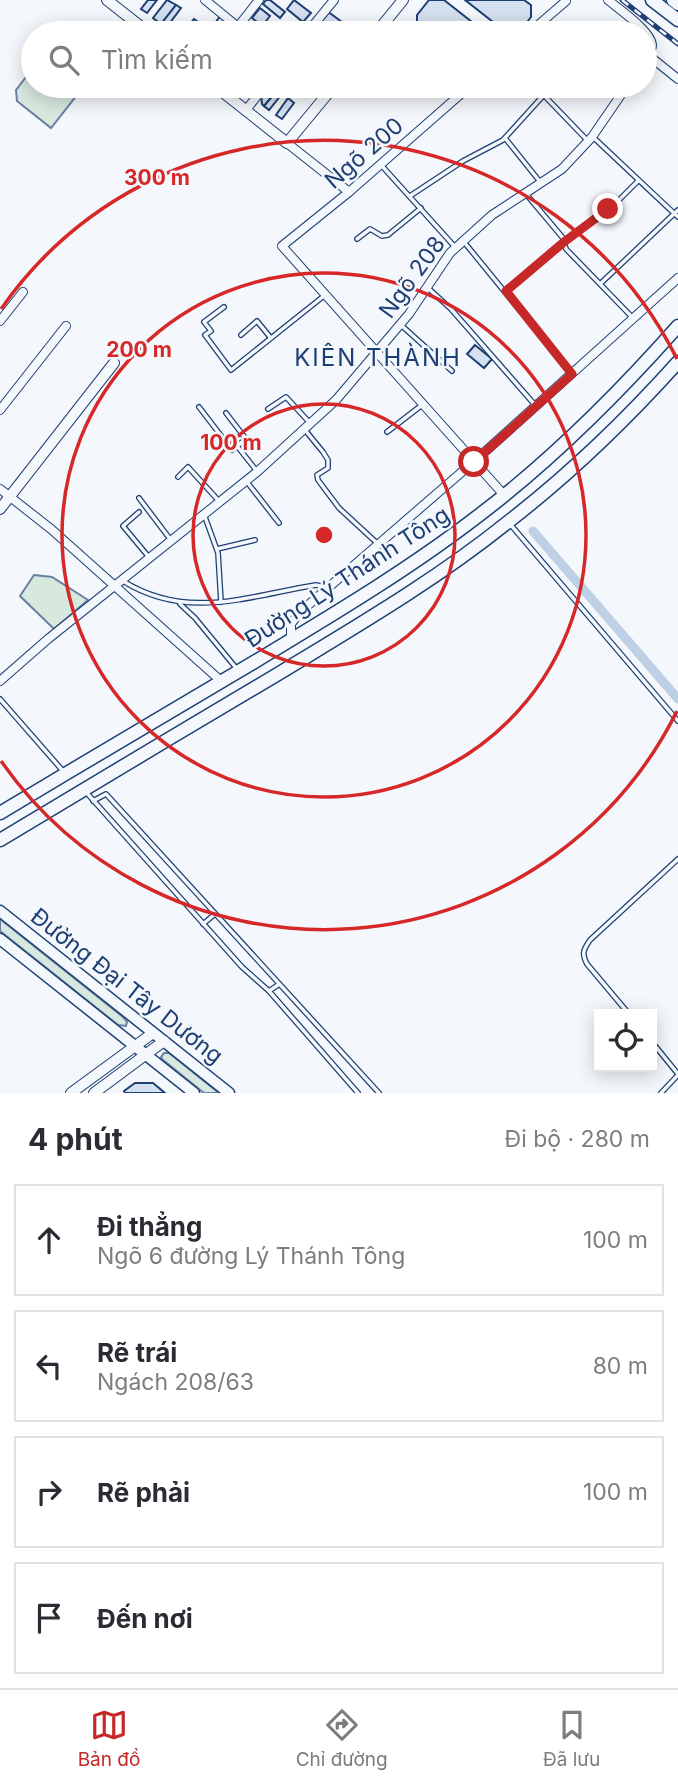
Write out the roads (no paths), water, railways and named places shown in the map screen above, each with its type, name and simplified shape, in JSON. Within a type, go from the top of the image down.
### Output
[{"type":"main road","points":[[652,0],[678,20]]},
{"type":"main road","points":[[673,0],[678,4]]},
{"type":"main road","name":"Đường Lý Thánh Tông","points":[[0,813],[362,597],[426,555],[504,495],[612,398],[678,326]]},
{"type":"main road","name":"Đường Lý Thánh Tông","points":[[0,840],[436,576],[509,522],[604,439],[678,362]]},
{"type":"main road","points":[[362,597],[375,615]]},
{"type":"main road","name":"Đường Đại Tây Dương","points":[[0,911],[229,1093]]},
{"type":"main road","name":"Đường Đại Tây Dương","points":[[0,939],[194,1093]]},
{"type":"street","points":[[107,0],[134,21]]},
{"type":"street","points":[[205,0],[226,21]]},
{"type":"street","points":[[242,21],[259,0]]},
{"type":"street","points":[[317,21],[334,0]]},
{"type":"street","points":[[386,21],[403,0]]},
{"type":"street","points":[[608,0],[632,21]]},
{"type":"street","points":[[543,21],[566,1]]},
{"type":"street","points":[[657,65],[678,79]]},
{"type":"street","points":[[230,98],[349,192]]},
{"type":"street","points":[[246,110],[256,98]]},
{"type":"street","points":[[287,143],[324,98]]},
{"type":"street","name":"Ngõ 200","points":[[325,295],[282,246],[349,192],[456,98]]},
{"type":"street","name":"Ngõ 208","points":[[0,681],[257,472],[308,427],[336,400],[401,325],[455,247],[492,215],[562,169],[590,139],[619,98]]},
{"type":"street","points":[[291,639],[290,628],[293,620],[678,278]]},
{"type":"street","points":[[0,321],[23,292]]},
{"type":"street","points":[[325,295],[504,495]]},
{"type":"street","points":[[0,410],[66,326]]},
{"type":"street","points":[[0,509],[114,363]]},
{"type":"street","points":[[0,489],[64,541],[221,681]]},
{"type":"street","points":[[71,1093],[153,1032]]},
{"type":"street","points":[[101,1091],[164,1041]]},
{"type":"lane","points":[[410,196],[463,161],[505,138],[540,98]]},
{"type":"lane","points":[[548,98],[590,139],[677,214],[600,284]]},
{"type":"lane","points":[[505,138],[542,183]]},
{"type":"lane","points":[[381,164],[455,247]]},
{"type":"lane","points":[[506,291],[616,203],[638,181]]},
{"type":"lane","points":[[526,194],[564,242],[566,249],[633,319]]},
{"type":"lane","points":[[357,239],[370,229],[382,236],[388,235],[421,208]]},
{"type":"lane","points":[[463,240],[572,374]]},
{"type":"lane","points":[[428,288],[451,309],[536,406]]},
{"type":"lane","points":[[224,307],[204,322],[211,331],[205,335],[232,370],[325,295]]},
{"type":"lane","points":[[241,335],[257,321],[270,337]]},
{"type":"lane","points":[[401,325],[452,371]]},
{"type":"lane","points":[[268,410],[286,397],[328,460],[327,468],[317,475],[318,480],[339,508],[379,544]]},
{"type":"lane","points":[[387,432],[422,405]]},
{"type":"lane","points":[[199,407],[232,450],[246,439],[226,413]]},
{"type":"lane","points":[[237,446],[257,472]]},
{"type":"lane","points":[[178,477],[188,467],[219,502]]},
{"type":"lane","points":[[246,481],[279,523]]},
{"type":"lane","points":[[139,498],[171,540]]},
{"type":"lane","points":[[139,512],[123,526],[149,558]]},
{"type":"lane","points":[[204,515],[217,549],[221,602]]},
{"type":"lane","points":[[509,522],[678,721]]},
{"type":"lane","points":[[217,549],[255,540]]},
{"type":"lane","points":[[122,580],[149,595],[179,603],[221,602],[316,584],[327,589]]},
{"type":"lane","points":[[179,603],[195,618],[238,671]]},
{"type":"lane","points":[[0,699],[65,774]]},
{"type":"lane","points":[[83,790],[243,967],[269,991],[358,1093]]},
{"type":"lane","points":[[93,801],[106,794],[277,985],[379,1093]]},
{"type":"lane","points":[[625,1009],[587,964],[583,950],[590,940],[678,859]]},
{"type":"lane","points":[[204,923],[214,915]]},
{"type":"lane","points":[[269,991],[277,985]]},
{"type":"lane","points":[[657,1048],[678,1075],[661,1093]]},
{"type":"waterway","points":[[533,531],[678,699]]},
{"type":"railway","points":[[622,0],[649,21]]},
{"type":"railway","points":[[657,28],[678,44]]},
{"type":"district","name":"KIÊN THÀNH","points":[[378,357]]}]
